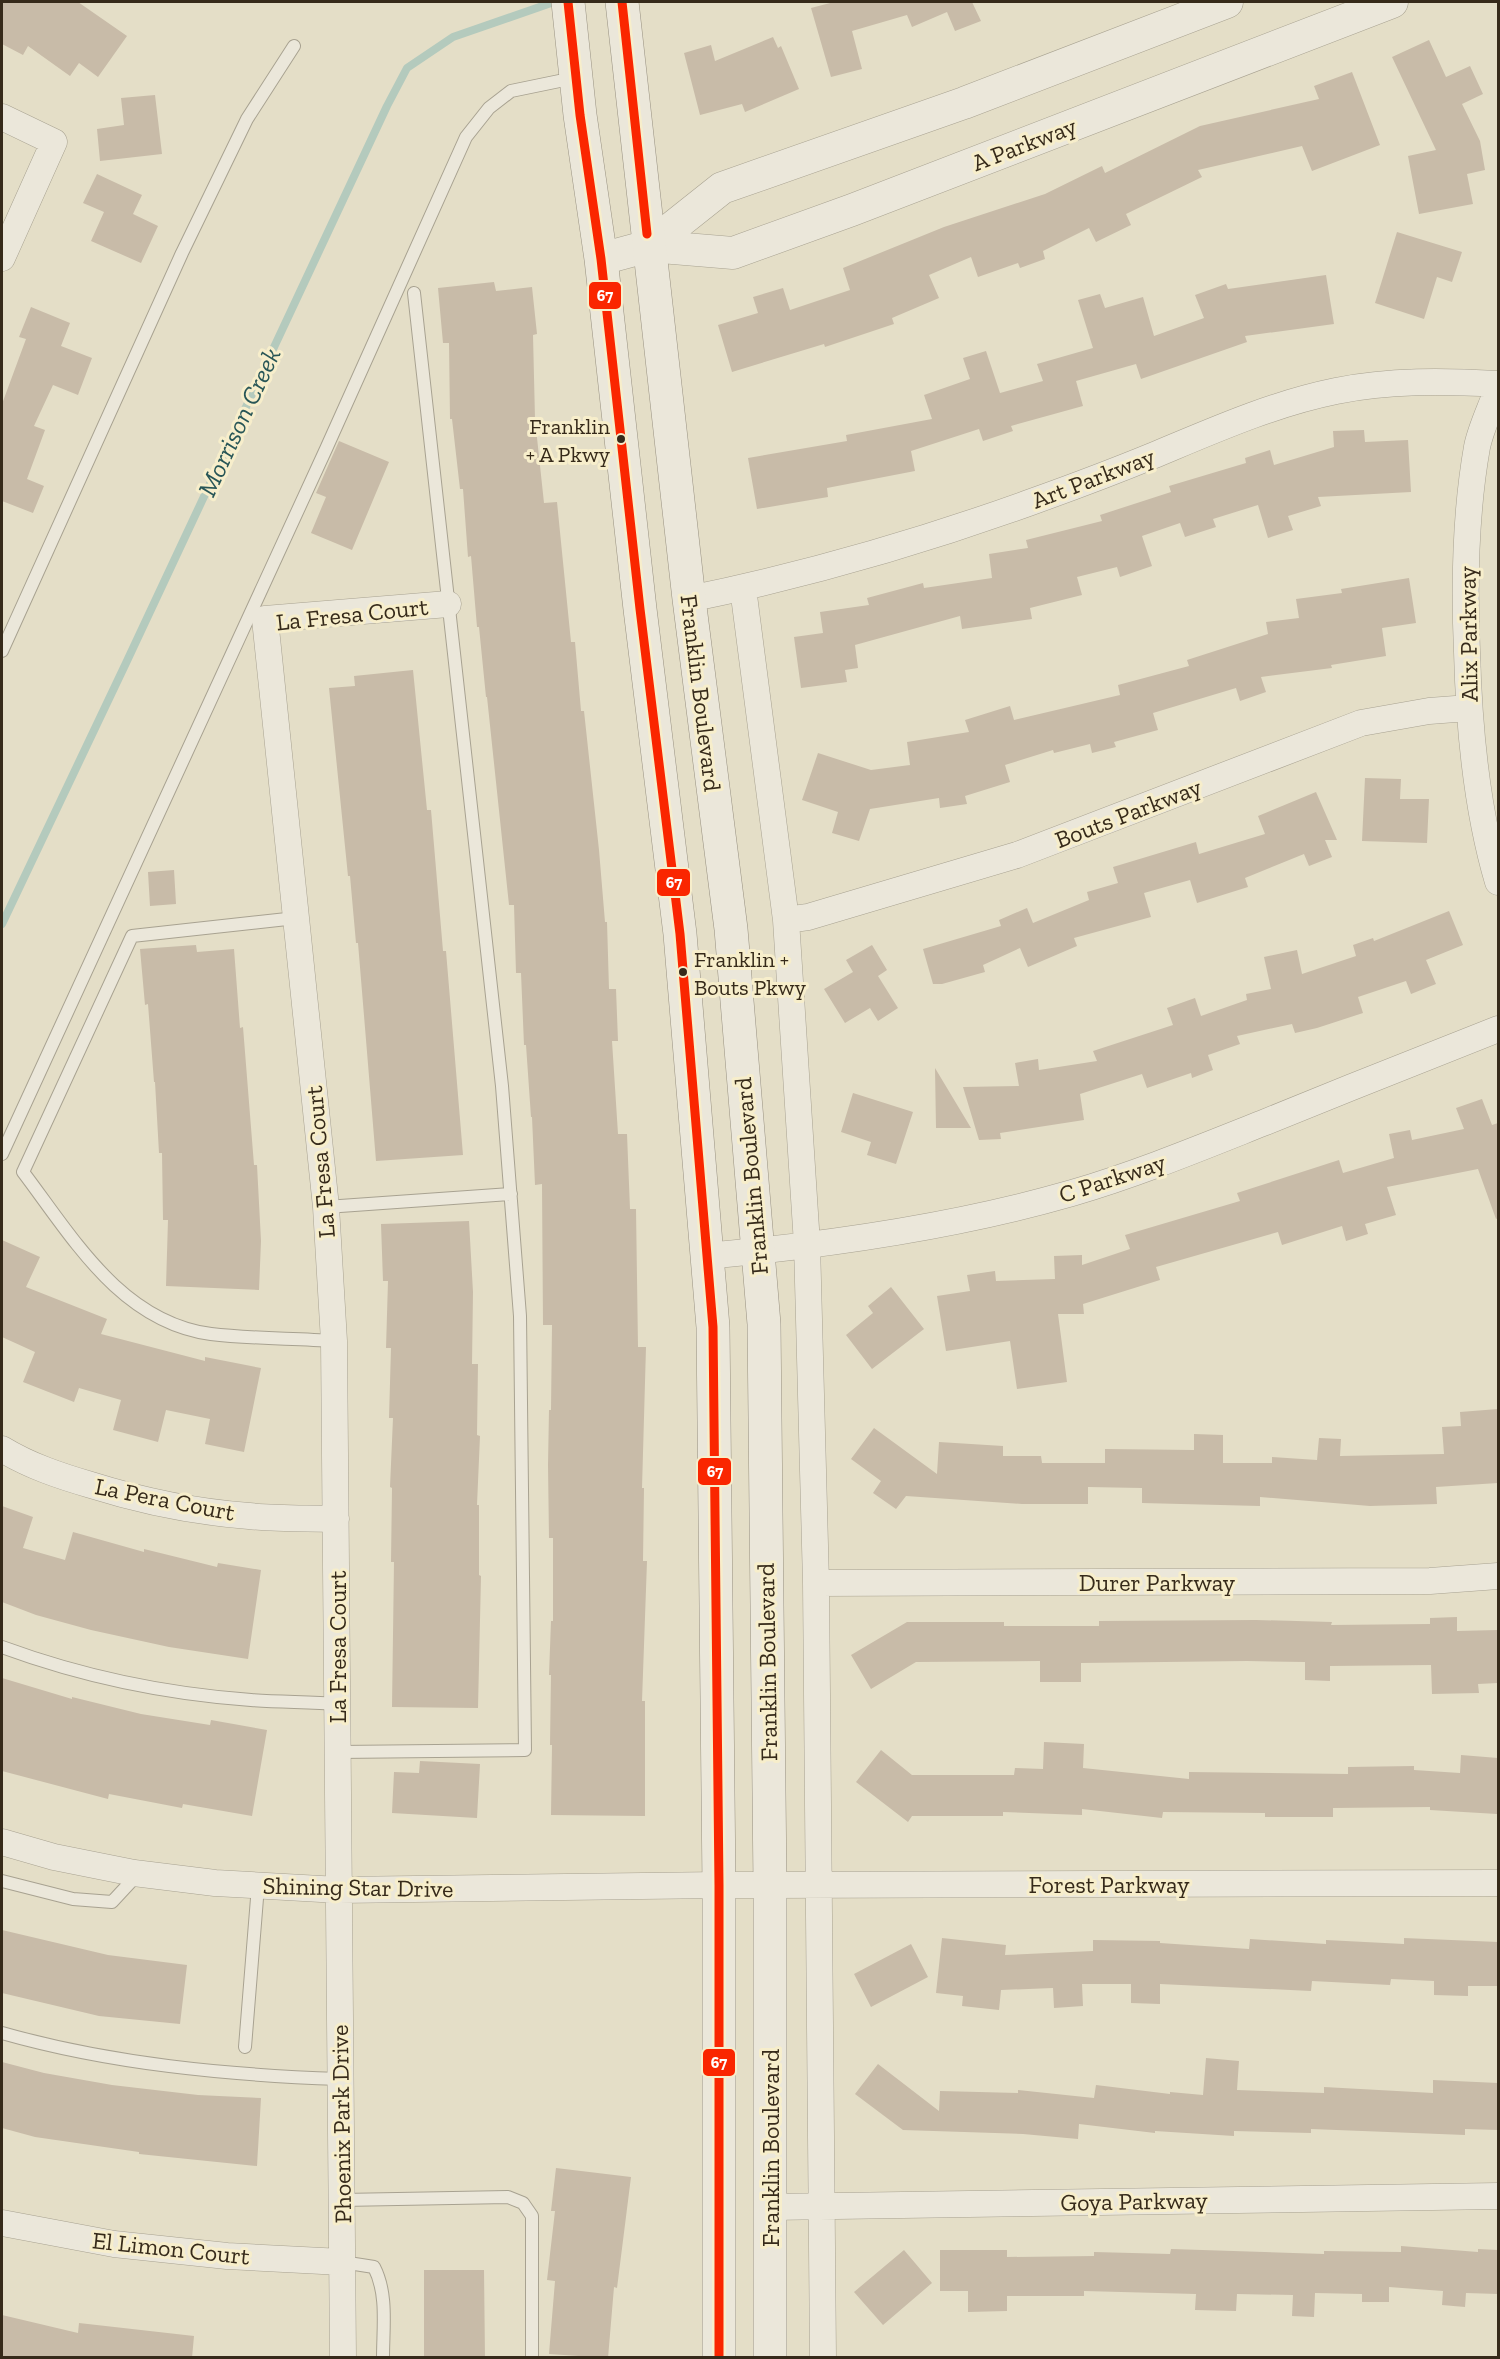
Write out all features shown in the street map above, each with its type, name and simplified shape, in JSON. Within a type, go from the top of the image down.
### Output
[{"type":"main road","points":[[568,2],[580,115],[601,259],[641,621],[680,934],[713,1327],[719,1886],[718,2358]]},
{"type":"main road","name":"Franklin Boulevard","points":[[622,2],[689,599],[730,929],[764,1324],[770,1885],[770,2358]]},
{"type":"street","name":"A Parkway","points":[[649,246],[722,188],[964,103],[1227,2]]},
{"type":"street","name":"A Parkway","points":[[601,259],[649,246],[733,253],[863,206],[1392,2]]},
{"type":"street","points":[[2,117],[54,142],[2,258]]},
{"type":"street","name":"Art Parkway","points":[[689,599],[783,579],[933,535],[1119,469],[1254,413],[1326,393],[1393,383],[1450,381],[1498,386]]},
{"type":"street","name":"Alix Parkway","points":[[1498,386],[1478,445],[1468,522],[1465,599],[1469,708],[1479,791],[1498,882]]},
{"type":"street","points":[[742,588],[786,921],[807,1244],[816,1583],[823,2358]]},
{"type":"street","name":"La Fresa Court","points":[[339,1890],[334,1341],[326,1206],[265,619],[448,604]]},
{"type":"street","name":"Bouts Parkway","points":[[786,921],[808,918],[1017,855],[1361,723],[1429,711],[1469,708]]},
{"type":"street","name":"C Parkway","points":[[706,1256],[914,1229],[976,1217],[1072,1193],[1170,1160],[1498,1029]]},
{"type":"street","name":"La Pera Court","points":[[2,1449],[21,1460],[57,1475],[120,1494],[184,1508],[250,1516],[336,1519]]},
{"type":"street","name":"Durer Parkway","points":[[816,1583],[1430,1581],[1498,1576]]},
{"type":"street","name":"Shining Star Drive","points":[[2,1842],[54,1857],[139,1874],[258,1886],[339,1890],[719,1886]]},
{"type":"street","name":"Forest Parkway","points":[[719,1886],[1498,1882]]},
{"type":"street","name":"Phoenix Park Drive","points":[[339,1890],[343,2358]]},
{"type":"street","name":"Goya Parkway","points":[[770,2207],[1498,2196]]},
{"type":"street","name":"El Limon Court","points":[[2,2223],[114,2244],[226,2256],[342,2262]]},
{"type":"lane","points":[[2,651],[182,253],[242,129],[294,46]]},
{"type":"lane","points":[[2,1154],[326,449],[466,137],[489,108],[512,91],[576,77]]},
{"type":"lane","points":[[338,1752],[525,1750],[520,1316],[511,1194],[501,1075],[414,293]]},
{"type":"lane","points":[[296,918],[132,936],[23,1172],[100,1273],[123,1295],[150,1313],[179,1326],[210,1334],[334,1341]]},
{"type":"lane","points":[[326,1206],[511,1194]]},
{"type":"lane","points":[[2,1647],[29,1657],[112,1680],[181,1692],[250,1700],[338,1704]]},
{"type":"lane","points":[[2,1881],[73,1899],[112,1902],[139,1874]]},
{"type":"lane","points":[[245,2047],[258,1886]]},
{"type":"lane","points":[[2,2033],[93,2054],[169,2066],[271,2077],[340,2079]]},
{"type":"lane","points":[[342,2200],[508,2197],[522,2203],[532,2216],[532,2358]]},
{"type":"lane","points":[[342,2262],[374,2267],[379,2277],[383,2290],[382,2358]]},
{"type":"building","points":[[2,2],[78,2],[127,36],[98,77],[79,63],[70,76],[28,46],[23,55],[2,44]]},
{"type":"building","points":[[834,2],[972,2],[981,21],[955,31],[947,12],[912,27],[907,15],[852,31],[862,69],[831,77],[811,8]]},
{"type":"building","points":[[773,37],[778,48],[781,46],[799,89],[745,112],[742,104],[700,115],[684,53],[711,45],[715,61]]},
{"type":"building","points":[[1429,40],[1446,77],[1470,66],[1483,94],[1462,104],[1480,141],[1485,170],[1467,174],[1473,204],[1419,214],[1408,156],[1436,150],[1392,57]]},
{"type":"building","points":[[1352,72],[1380,145],[1312,171],[1302,146],[1198,170],[1202,177],[1126,214],[1131,225],[1096,242],[1089,228],[1043,251],[1045,259],[1020,268],[1018,263],[978,277],[971,257],[929,275],[939,298],[892,318],[894,324],[825,347],[824,344],[732,372],[718,325],[758,313],[753,297],[783,288],[790,310],[850,290],[843,268],[944,227],[1045,194],[1102,166],[1105,173],[1200,126],[1319,99],[1314,86]]},
{"type":"building","points":[[155,95],[162,154],[100,161],[97,129],[124,125],[121,98]]},
{"type":"building","points":[[97,174],[142,195],[133,214],[158,226],[141,263],[91,241],[104,212],[83,203]]},
{"type":"building","points":[[1397,232],[1462,252],[1452,282],[1437,277],[1424,319],[1375,303]]},
{"type":"building","points":[[1326,275],[1334,324],[1245,336],[1247,342],[1141,379],[1136,364],[1076,381],[1083,406],[1011,426],[1013,431],[983,441],[979,429],[911,451],[915,471],[827,488],[828,497],[757,509],[748,458],[847,441],[846,435],[932,419],[924,395],[970,379],[963,358],[986,351],[1000,393],[1043,381],[1037,364],[1093,348],[1078,300],[1100,294],[1105,308],[1143,297],[1154,336],[1204,318],[1195,295],[1226,284],[1228,289]]},
{"type":"building","points":[[494,282],[496,291],[532,287],[537,334],[533,335],[535,419],[544,503],[557,502],[571,642],[575,642],[581,711],[584,711],[605,922],[607,922],[609,989],[616,989],[618,1041],[612,1041],[618,1134],[627,1134],[630,1209],[636,1209],[638,1347],[646,1347],[642,1488],[644,1488],[643,1561],[647,1561],[642,1701],[645,1701],[645,1816],[551,1815],[551,1675],[549,1675],[551,1621],[553,1621],[553,1538],[549,1538],[548,1465],[552,1325],[543,1325],[542,1184],[535,1185],[521,973],[516,973],[514,905],[509,905],[471,556],[468,557],[463,489],[460,489],[452,419],[450,419],[449,343],[443,343],[438,288]]},
{"type":"building","points":[[31,307],[70,323],[61,346],[92,358],[78,395],[53,385],[34,426],[45,430],[27,479],[44,486],[33,513],[2,501],[2,404],[26,339],[19,337]]},
{"type":"building","points":[[1364,430],[1365,442],[1408,440],[1411,492],[1318,497],[1321,506],[1288,516],[1293,530],[1268,538],[1258,505],[1213,519],[1216,527],[1185,537],[1180,523],[1142,536],[1152,566],[1120,577],[1117,567],[1077,577],[1082,595],[1030,608],[1032,619],[962,629],[960,616],[855,645],[858,668],[845,670],[847,682],[801,688],[794,637],[823,633],[820,612],[869,605],[867,598],[923,583],[924,588],[992,578],[989,554],[1028,548],[1026,540],[1102,521],[1100,515],[1171,492],[1169,486],[1246,463],[1245,458],[1270,450],[1274,465],[1334,447],[1333,431]]},
{"type":"building","points":[[339,441],[389,462],[352,550],[311,533],[326,497],[316,493]]},
{"type":"building","points":[[1409,578],[1416,623],[1382,628],[1386,656],[1331,665],[1332,668],[1261,677],[1266,692],[1240,701],[1236,688],[1153,713],[1158,730],[1114,742],[1116,747],[1092,753],[1090,744],[1054,753],[1053,750],[1005,765],[1010,782],[965,796],[967,804],[940,808],[939,798],[870,809],[859,841],[832,833],[838,812],[802,800],[818,753],[871,770],[910,765],[907,742],[969,732],[965,720],[1010,706],[1014,720],[1120,695],[1118,685],[1189,666],[1187,660],[1268,634],[1266,622],[1299,618],[1296,599],[1342,593],[1341,589]]},
{"type":"building","points":[[413,670],[427,810],[431,810],[443,951],[446,951],[463,1155],[376,1161],[358,943],[356,943],[350,876],[348,876],[329,688],[355,686],[354,676]]},
{"type":"building","points":[[1365,778],[1401,779],[1400,799],[1429,799],[1427,843],[1362,841]]},
{"type":"building","points":[[1316,792],[1337,840],[1325,840],[1332,857],[1309,866],[1304,854],[1245,878],[1248,887],[1197,903],[1190,880],[1144,893],[1151,917],[1074,938],[1077,946],[1028,967],[1020,948],[983,965],[985,972],[942,984],[933,984],[923,949],[1001,926],[999,920],[1027,908],[1033,923],[1089,900],[1087,892],[1118,883],[1113,867],[1196,842],[1199,854],[1265,834],[1258,816]]},
{"type":"building","points":[[174,870],[176,904],[150,906],[148,872]]},
{"type":"building","points":[[1449,911],[1463,945],[1426,960],[1436,984],[1411,994],[1406,981],[1358,997],[1363,1013],[1317,1028],[1295,1033],[1292,1024],[1237,1036],[1240,1044],[1208,1055],[1213,1070],[1192,1078],[1191,1073],[1147,1088],[1142,1074],[1080,1094],[1084,1120],[1000,1133],[1001,1139],[979,1140],[963,1087],[1019,1086],[1015,1063],[1038,1059],[1039,1070],[1097,1061],[1093,1051],[1173,1025],[1167,1008],[1195,998],[1201,1016],[1247,1000],[1246,994],[1271,989],[1264,957],[1297,950],[1302,974],[1356,956],[1353,945],[1373,938],[1374,941]]},
{"type":"building","points":[[196,945],[197,952],[234,949],[254,1165],[257,1165],[261,1241],[259,1290],[166,1286],[168,1220],[163,1220],[162,1153],[159,1153],[148,1004],[145,1005],[140,949]]},
{"type":"building","points":[[872,945],[887,970],[878,976],[898,1008],[878,1021],[870,1008],[845,1023],[824,989],[853,972],[846,960]]},
{"type":"building","points":[[935,1068],[971,1128],[936,1128]]},
{"type":"building","points":[[853,1093],[913,1112],[896,1164],[867,1155],[871,1142],[841,1132]]},
{"type":"building","points":[[1482,1099],[1492,1125],[1498,1123],[1498,1218],[1496,1219],[1478,1169],[1387,1187],[1396,1215],[1365,1224],[1368,1234],[1346,1241],[1342,1226],[1282,1245],[1278,1232],[1156,1267],[1160,1280],[1083,1304],[1084,1314],[1058,1314],[1067,1382],[1017,1389],[1010,1341],[946,1351],[937,1296],[970,1291],[967,1275],[995,1271],[996,1281],[1055,1279],[1054,1256],[1082,1255],[1082,1265],[1130,1249],[1125,1235],[1240,1201],[1237,1193],[1339,1160],[1343,1173],[1394,1158],[1389,1134],[1410,1130],[1412,1140],[1464,1129],[1456,1108]]},
{"type":"building","points":[[469,1221],[473,1292],[472,1364],[478,1364],[477,1435],[480,1436],[477,1505],[479,1505],[479,1575],[481,1576],[478,1708],[392,1707],[394,1562],[391,1562],[392,1488],[390,1487],[393,1418],[389,1418],[391,1348],[386,1348],[388,1281],[383,1281],[381,1224]]},
{"type":"building","points":[[2,1240],[40,1257],[26,1287],[107,1319],[101,1334],[205,1361],[205,1357],[261,1368],[244,1452],[205,1444],[210,1419],[166,1410],[158,1442],[113,1430],[121,1400],[79,1388],[74,1402],[23,1382],[35,1352],[2,1337]]},
{"type":"building","points":[[891,1287],[924,1329],[872,1369],[846,1335],[873,1313],[868,1306]]},
{"type":"building","points":[[1498,1409],[1498,1483],[1436,1487],[1437,1504],[1370,1506],[1260,1497],[1260,1506],[1142,1503],[1142,1488],[1088,1487],[1088,1504],[1022,1504],[906,1496],[896,1509],[873,1493],[881,1481],[851,1459],[874,1428],[937,1474],[939,1442],[1003,1446],[1003,1456],[1041,1456],[1042,1463],[1105,1463],[1105,1449],[1194,1450],[1194,1434],[1223,1435],[1223,1463],[1272,1463],[1272,1457],[1317,1460],[1319,1438],[1341,1439],[1340,1456],[1444,1454],[1442,1427],[1461,1426],[1460,1412]]},
{"type":"building","points":[[2,1506],[33,1517],[23,1548],[65,1560],[73,1532],[144,1552],[144,1549],[217,1567],[218,1563],[261,1570],[248,1659],[169,1647],[91,1630],[36,1615],[2,1602]]},
{"type":"building","points":[[1457,1617],[1457,1631],[1498,1630],[1498,1683],[1478,1684],[1479,1693],[1432,1694],[1431,1665],[1330,1666],[1330,1681],[1305,1680],[1305,1662],[1247,1661],[1081,1663],[1081,1682],[1040,1682],[1040,1661],[916,1662],[871,1689],[851,1655],[907,1622],[1004,1622],[1004,1626],[1099,1626],[1099,1621],[1256,1620],[1332,1622],[1331,1625],[1430,1624],[1430,1618]]},
{"type":"building","points":[[2,1678],[72,1699],[72,1697],[141,1714],[210,1725],[211,1720],[267,1730],[252,1816],[183,1804],[182,1808],[109,1794],[108,1799],[2,1771]]},
{"type":"building","points":[[1044,1742],[1084,1744],[1083,1768],[1189,1779],[1189,1772],[1348,1774],[1348,1767],[1414,1766],[1414,1770],[1460,1773],[1461,1755],[1498,1758],[1497,1814],[1430,1810],[1430,1807],[1333,1808],[1333,1817],[1265,1817],[1265,1813],[1163,1812],[1162,1818],[1082,1809],[1082,1815],[1003,1812],[1003,1816],[912,1816],[908,1822],[856,1782],[881,1750],[912,1775],[1014,1775],[1015,1768],[1043,1769]]},
{"type":"building","points":[[420,1761],[480,1764],[477,1818],[392,1813],[394,1772],[419,1773]]},
{"type":"building","points":[[2,1930],[108,1955],[187,1965],[180,2024],[99,2016],[2,1993]]},
{"type":"building","points":[[942,1938],[1006,1945],[1005,1955],[1093,1951],[1093,1940],[1160,1941],[1160,1943],[1249,1949],[1250,1939],[1326,1944],[1326,1940],[1404,1944],[1404,1938],[1498,1942],[1498,1986],[1468,1986],[1468,1996],[1434,1995],[1434,1981],[1391,1979],[1390,1985],[1312,1981],[1311,1991],[1160,1984],[1160,2004],[1131,2003],[1131,1984],[1082,1984],[1083,2006],[1054,2008],[1053,1988],[1001,1990],[999,2010],[962,2006],[963,1996],[936,1993]]},
{"type":"building","points":[[911,1944],[928,1977],[871,2007],[854,1974]]},
{"type":"building","points":[[1206,2058],[1239,2061],[1237,2090],[1324,2093],[1324,2087],[1433,2093],[1433,2080],[1498,2083],[1498,2130],[1465,2129],[1465,2135],[1311,2129],[1311,2133],[1234,2131],[1234,2136],[1155,2131],[1155,2133],[1079,2124],[1078,2139],[1023,2134],[903,2130],[855,2094],[878,2064],[939,2111],[940,2091],[1018,2093],[1018,2090],[1094,2098],[1096,2085],[1170,2094],[1170,2092],[1203,2095]]},
{"type":"building","points":[[2,2062],[44,2073],[112,2085],[198,2095],[261,2098],[257,2166],[139,2154],[139,2152],[35,2137],[2,2128]]},
{"type":"building","points":[[556,2168],[631,2177],[617,2288],[614,2287],[608,2358],[549,2354],[555,2281],[547,2280],[555,2211],[551,2211]]},
{"type":"building","points":[[1401,2246],[1478,2252],[1478,2249],[1498,2250],[1498,2294],[1466,2293],[1465,2307],[1442,2305],[1443,2291],[1389,2287],[1389,2302],[1362,2302],[1362,2294],[1315,2293],[1314,2317],[1292,2316],[1293,2295],[1237,2294],[1236,2311],[1195,2310],[1196,2294],[1084,2291],[1084,2296],[1007,2296],[1007,2311],[968,2312],[968,2291],[940,2291],[940,2250],[1007,2250],[1007,2257],[1094,2256],[1094,2252],[1170,2254],[1171,2249],[1324,2254],[1324,2251],[1401,2252]]},
{"type":"building","points":[[904,2250],[932,2283],[883,2325],[854,2292]]},
{"type":"building","points":[[424,2270],[484,2270],[485,2358],[424,2358]]},
{"type":"building","points":[[2,2315],[78,2333],[79,2323],[194,2336],[192,2358],[2,2358]]},
{"type":"waterway","name":"Morrison Creek","points":[[2,924],[387,106],[407,68],[453,37],[554,2]]},
{"type":"transit line","name":"67","points":[[568,2],[580,115],[601,259],[640,609],[680,934],[713,1327],[719,1885],[719,2358]]},
{"type":"transit line","name":"67","points":[[622,2],[647,234]]},
{"type":"place","name":"Franklin + A Pkwy","points":[[621,439]]},
{"type":"place","name":"Franklin + Bouts Pkwy","points":[[683,972]]}]
